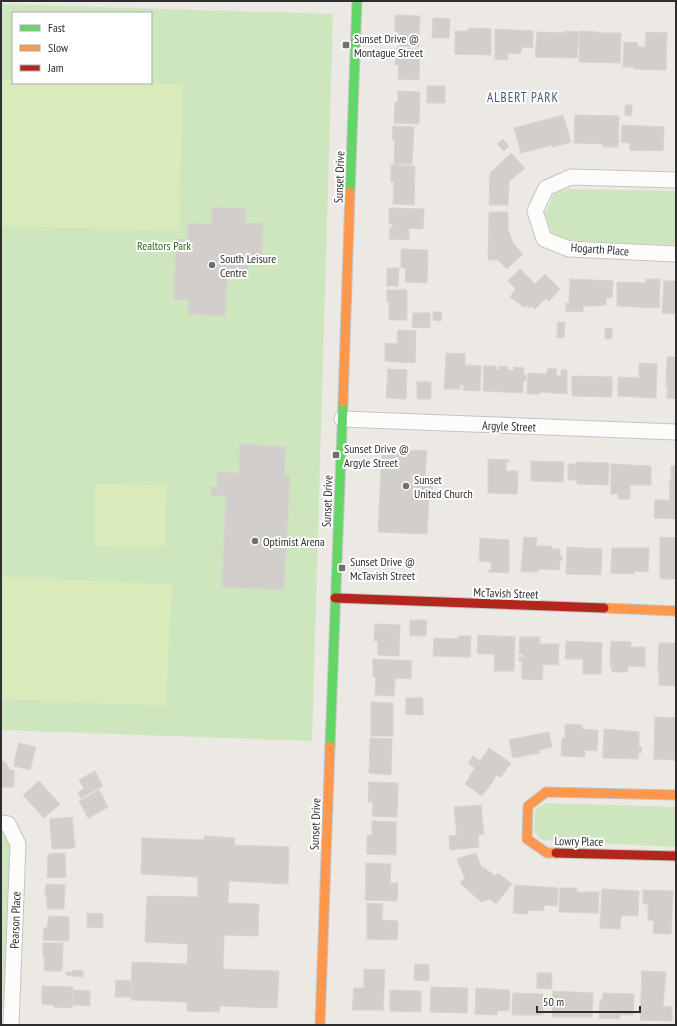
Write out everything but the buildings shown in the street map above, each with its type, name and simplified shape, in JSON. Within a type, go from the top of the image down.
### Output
[{"type":"street","name":"Sunset Drive","points":[[320,1025],[357,1]]},
{"type":"street","name":"Hogarth Place","points":[[676,180],[571,176],[546,188],[535,211],[544,239],[569,249],[676,254]]},
{"type":"street","name":"Argyle Street","points":[[342,418],[676,432]]},
{"type":"street","name":"McTavish Street","points":[[335,598],[676,611]]},
{"type":"street","name":"Lowry Place","points":[[676,795],[546,792],[528,806],[527,839],[547,853],[676,856]]},
{"type":"street","name":"Pearson Place","points":[[1,823],[8,824],[18,844],[12,1025]]},
{"type":"green space","name":"Realtors Park","points":[[1,4],[333,14],[312,741],[1,730]]},
{"type":"green space","points":[[1,79],[12,79],[12,84],[183,84],[179,231],[1,226]]},
{"type":"green space","points":[[568,189],[676,191],[676,245],[569,242],[551,232],[545,214],[554,193]]},
{"type":"green space","points":[[95,484],[166,485],[165,547],[94,546]]},
{"type":"green space","points":[[1,577],[172,584],[166,706],[1,699]]},
{"type":"green space","points":[[545,803],[675,807],[676,845],[674,847],[542,840],[534,832],[535,810]]},
{"type":"green space","points":[[1,828],[11,835],[6,1002],[1,1009]]},
{"type":"traffic: fast","points":[[350,192],[357,1]]},
{"type":"traffic: fast","points":[[330,746],[343,402]]},
{"type":"traffic: slow","points":[[343,402],[350,192]]},
{"type":"traffic: slow","points":[[604,608],[676,611]]},
{"type":"traffic: slow","points":[[320,1025],[330,746]]},
{"type":"traffic: slow","points":[[556,853],[547,853],[527,839],[528,806],[546,792],[676,795]]},
{"type":"traffic: jam","points":[[335,598],[604,608]]},
{"type":"traffic: jam","points":[[556,853],[676,856]]},
{"type":"place","name":"Sunset Drive @ Montague Street","points":[[346,45]]},
{"type":"place","name":"South Leisure Centre","points":[[212,265]]},
{"type":"place","name":"Sunset Drive @ Argyle Street","points":[[336,455]]},
{"type":"place","name":"Sunset United Church","points":[[406,486]]},
{"type":"place","name":"Optimist Arena","points":[[255,541]]},
{"type":"place","name":"Sunset Drive @ McTavish Street","points":[[342,568]]},
{"type":"district","name":"ALBERT PARK","points":[[523,97]]}]
